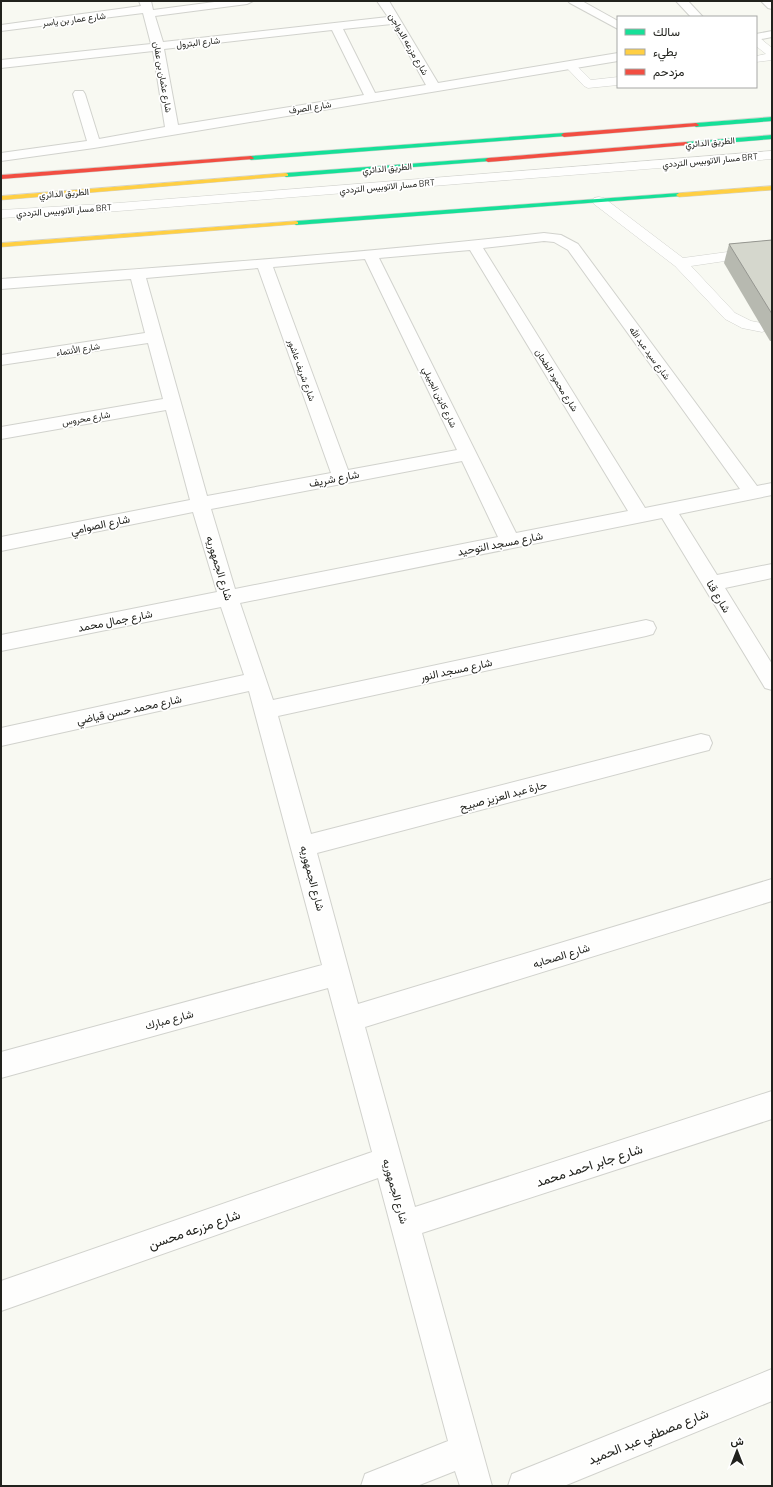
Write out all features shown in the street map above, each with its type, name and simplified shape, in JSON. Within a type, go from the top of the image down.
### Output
[{"type":"highway","name":"الطريق الدائري","points":[[1,177],[772,119]]},
{"type":"highway","name":"الطريق الدائري","points":[[1,198],[772,137]]},
{"type":"highway","points":[[1,245],[772,188]]},
{"type":"street","name":"شارع عمار بن ياسر","points":[[1,28],[147,8],[247,1]]},
{"type":"street","name":"شارع مزرعه الدواجن","points":[[383,1],[396,20],[434,87]]},
{"type":"street","points":[[574,1],[617,25]]},
{"type":"street","points":[[682,1],[696,16]]},
{"type":"street","points":[[767,1],[772,6]]},
{"type":"street","name":"شارع عثمان بن عفان","points":[[147,8],[158,46],[172,130]]},
{"type":"street","name":"شارع البترول","points":[[1,64],[396,20]]},
{"type":"street","points":[[336,27],[371,98]]},
{"type":"street","points":[[757,37],[772,34]]},
{"type":"street","name":"شارع الصرف","points":[[1,157],[94,144],[617,57]]},
{"type":"street","points":[[79,94],[94,144]]},
{"type":"street","points":[[1,143],[1,157]]},
{"type":"street","name":"شارع سيد عبد الله","points":[[1,284],[370,254],[474,245],[533,238],[556,238],[573,247],[753,493]]},
{"type":"street","name":"شارع محمود الطحان","points":[[474,245],[640,515]]},
{"type":"street","name":"شارع كابتن الجيبلي","points":[[370,254],[510,541]]},
{"type":"street","name":"شارع شريف عاشور","points":[[264,263],[341,477]]},
{"type":"street","name":"شارع الجمهوريه","points":[[137,274],[200,504],[228,597],[266,710],[476,1486]]},
{"type":"street","name":"شارع الأنتماء","points":[[1,360],[154,337]]},
{"type":"street","name":"شارع محروس","points":[[1,433],[172,403]]},
{"type":"street","name":"شارع شريف","points":[[200,504],[468,454]]},
{"type":"street","name":"شارع مسجد التوحيد","points":[[228,597],[772,489]]},
{"type":"street","name":"شارع الصوامي","points":[[1,544],[200,504]]},
{"type":"street","name":"شارع قنا","points":[[667,510],[711,584],[770,676]]},
{"type":"street","points":[[711,584],[772,571]]},
{"type":"street","name":"شارع جمال محمد","points":[[1,644],[228,597]]},
{"type":"street","name":"شارع مسجد النور","points":[[266,710],[646,628]]},
{"type":"street","name":"شارع محمد حسن قياضي","points":[[1,737],[257,681]]},
{"type":"street","name":"حارة عبد العزيز صبيح","points":[[304,846],[701,743]]},
{"type":"street","name":"شارع الصحابه","points":[[350,1019],[772,890]]},
{"type":"street","name":"شارع مبارك","points":[[1,1065],[338,973]]},
{"type":"street","name":"شارع جابر احمد محمد","points":[[406,1224],[772,1105]]},
{"type":"street","name":"شارع مزرعه محسن","points":[[1,1296],[387,1161]]},
{"type":"street","name":"شارع مصطفي عبد الحميد","points":[[524,1486],[772,1385]]},
{"type":"street","points":[[377,1486],[466,1450]]},
{"type":"lane","points":[[757,41],[772,54],[770,57],[757,59]]},
{"type":"lane","points":[[571,66],[588,84],[617,81]]},
{"type":"lane","name":"مسار الاتوبيس الترددي BRT","points":[[1,214],[134,206],[772,154]]},
{"type":"lane","points":[[599,201],[680,263],[730,316],[747,324],[762,327]]},
{"type":"lane","points":[[680,263],[772,250]]},
{"type":"building","points":[[772,240],[772,314],[729,244]]},
{"type":"traffic: fast","points":[[696,125],[772,119]]},
{"type":"traffic: fast","points":[[251,158],[564,135]]},
{"type":"traffic: fast","points":[[686,144],[772,137]]},
{"type":"traffic: fast","points":[[286,175],[488,160]]},
{"type":"traffic: fast","points":[[296,223],[679,195]]},
{"type":"traffic: slow","points":[[1,198],[286,175]]},
{"type":"traffic: slow","points":[[679,195],[772,188]]},
{"type":"traffic: slow","points":[[1,245],[296,223]]},
{"type":"traffic: jam","points":[[564,135],[696,125]]},
{"type":"traffic: jam","points":[[488,160],[686,144]]},
{"type":"traffic: jam","points":[[1,177],[251,158]]}]
